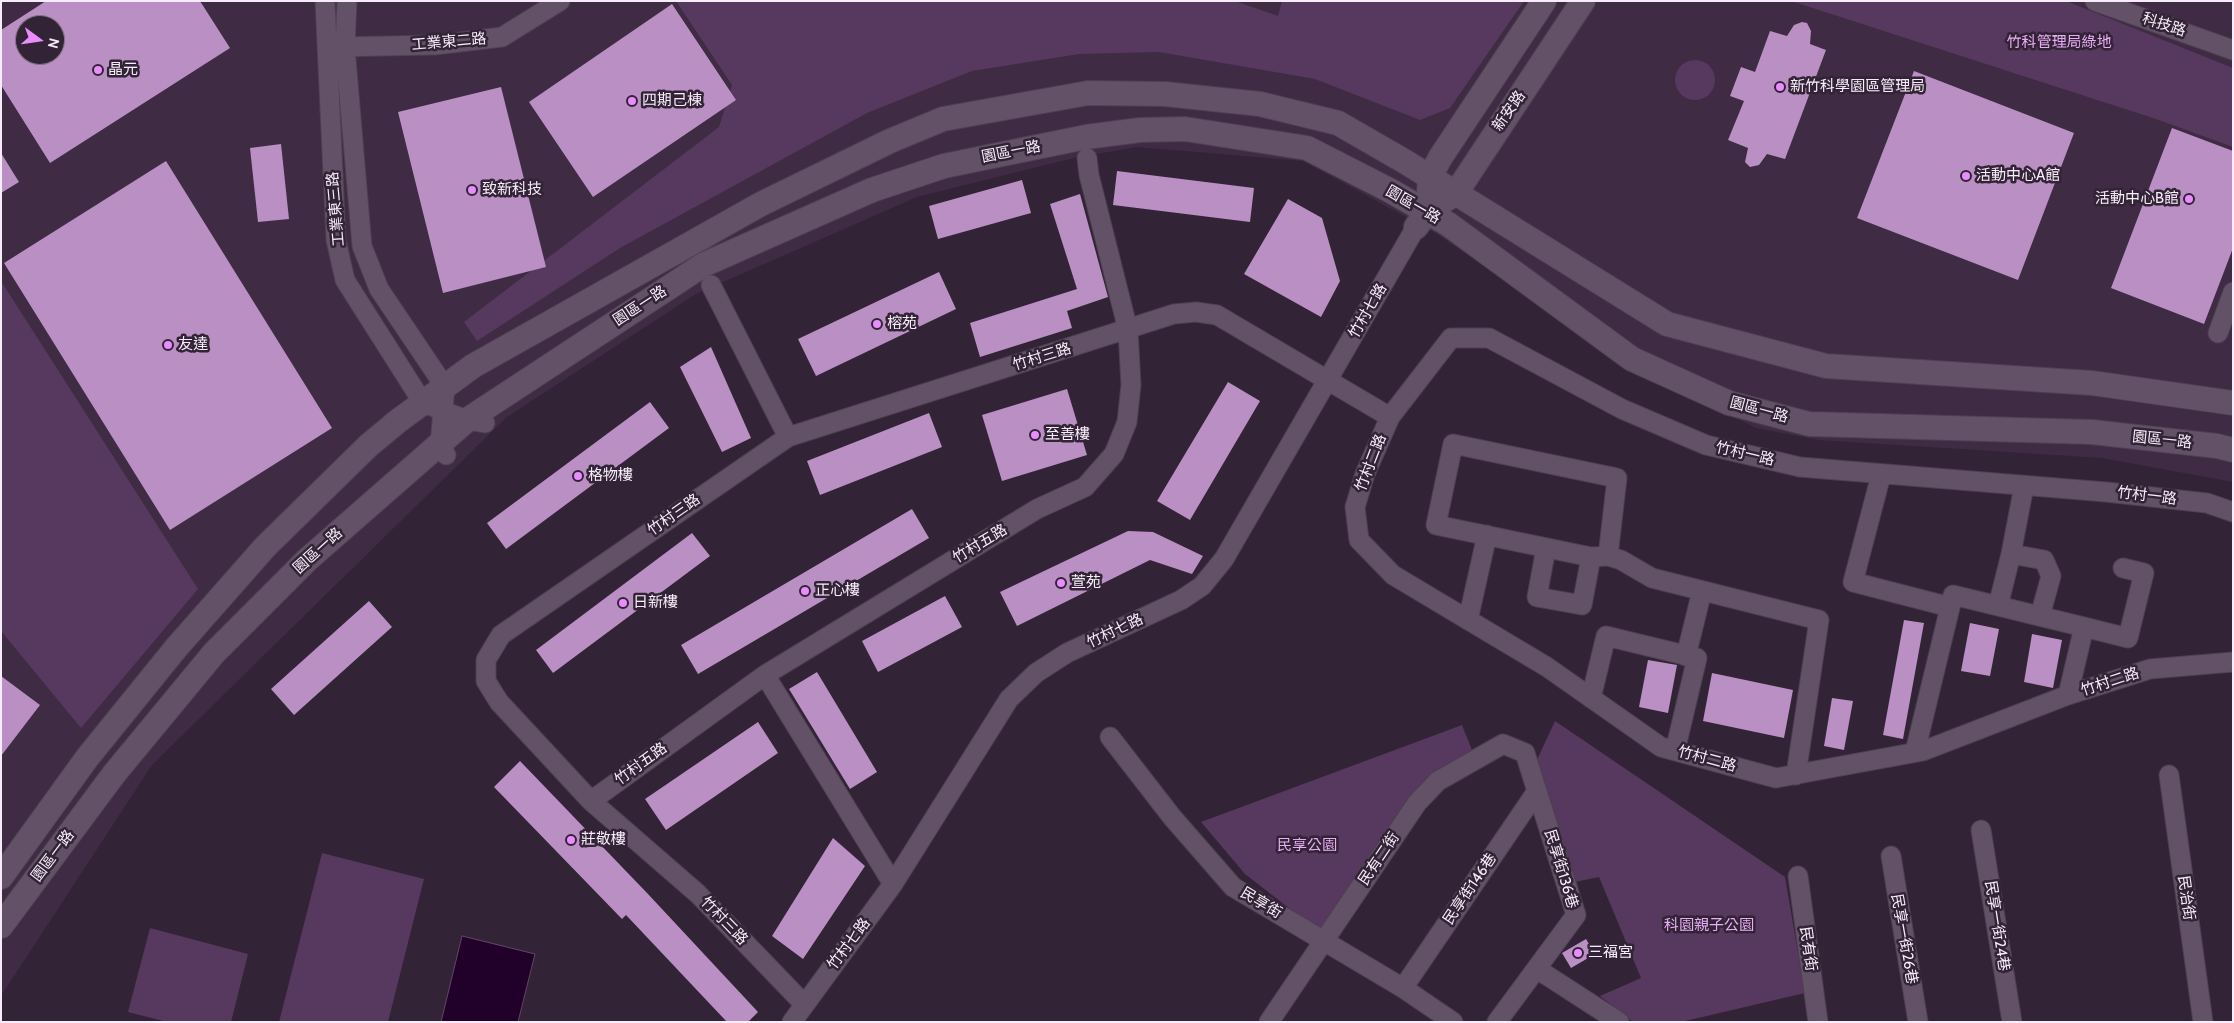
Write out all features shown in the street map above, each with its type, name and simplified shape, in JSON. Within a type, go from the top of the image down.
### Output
[{"type":"street","name":"工業東三路","points":[[325,1],[336,47],[362,246],[377,284],[445,387]]},
{"type":"street","name":"工業東三路","points":[[348,1],[336,47],[336,240],[345,280],[433,407]]},
{"type":"street","name":"工業東二路","points":[[336,47],[435,46],[502,38],[560,1]]},
{"type":"street","name":"新安路","points":[[1422,220],[1430,177],[1452,139],[1544,1]]},
{"type":"street","name":"新安路","points":[[1422,220],[1456,193],[1583,1]]},
{"type":"street","name":"科技路","points":[[2095,1],[2233,50]]},
{"type":"street","name":"園區一路","points":[[1,877],[87,758],[176,648],[265,547],[368,446],[433,407],[445,387],[473,366],[761,204],[890,141],[944,119],[1088,94],[1165,94],[1260,104],[1338,123],[1430,177],[1668,324],[1826,366],[2092,383],[2233,403]]},
{"type":"street","name":"園區一路","points":[[1,926],[114,774],[214,653],[307,560],[476,422],[703,265],[872,190],[944,166],[1086,137],[1140,130],[1185,130],[1307,148],[1422,220],[1448,224],[1632,359],[1729,403],[1809,424],[2092,432],[2217,446],[2233,450]]},
{"type":"street","name":"竹村五路","points":[[591,801],[765,675],[1037,509],[1085,487],[1114,454],[1127,422],[1131,385],[1128,330],[1089,175],[1087,158]]},
{"type":"street","name":"竹村七路","points":[[792,1022],[893,884],[1009,699],[1036,673],[1067,653],[1181,600],[1202,586],[1224,559],[1422,220]]},
{"type":"street","points":[[358,300],[377,284]]},
{"type":"street","points":[[711,284],[788,436]]},
{"type":"street","points":[[2218,333],[2233,292]]},
{"type":"street","name":"竹村三路","points":[[804,1004],[698,894],[591,801],[499,702],[486,681],[486,660],[501,635],[788,436],[1174,314],[1196,312],[1217,315],[1327,380]]},
{"type":"street","name":"竹村一路","points":[[1390,417],[1450,338],[1489,338],[1622,409],[1706,445],[1800,467],[2106,492],[2207,503],[2233,512]]},
{"type":"street","points":[[1327,380],[1390,417]]},
{"type":"street","points":[[433,407],[476,422]]},
{"type":"street","points":[[433,407],[443,450]]},
{"type":"street","name":"竹村二路","points":[[1390,417],[1365,474],[1355,507],[1359,540],[1393,575],[1547,667],[1661,747],[1674,751],[1776,778],[1796,775],[1915,752],[2068,696],[2150,669],[2233,662]]},
{"type":"street","points":[[1546,548],[1537,597],[1582,605],[1599,556],[1617,478],[1453,444],[1436,525],[1546,548],[1599,556],[1621,560],[1652,578],[1819,620],[1796,775]]},
{"type":"street","points":[[1881,475],[1853,582],[1950,607]]},
{"type":"street","points":[[1998,606],[2011,554],[2024,486]]},
{"type":"street","points":[[1468,620],[1487,535]]},
{"type":"street","points":[[2011,554],[2044,560],[2050,576],[2040,616]]},
{"type":"street","points":[[1915,752],[1953,595],[2128,638],[2144,573],[2123,568]]},
{"type":"street","points":[[1686,656],[1702,591]]},
{"type":"street","points":[[2068,696],[2084,627]]},
{"type":"street","points":[[1591,698],[1606,636],[1697,658],[1674,751]]},
{"type":"street","points":[[765,675],[893,884]]},
{"type":"street","name":"民享街","points":[[1110,737],[1172,817],[1233,887],[1403,988],[1453,1022]]},
{"type":"street","name":"民有二街","points":[[1271,1021],[1323,940],[1417,803],[1438,782],[1504,744],[1525,754]]},
{"type":"street","name":"民享街136巷","points":[[1497,1022],[1576,915],[1525,754]]},
{"type":"street","name":"民治街","points":[[2169,775],[2203,1022]]},
{"type":"street","name":"民享街146巷","points":[[1403,988],[1537,791]]},
{"type":"street","name":"民享一街24巷","points":[[1981,830],[2012,1022]]},
{"type":"street","name":"民享一街26巷","points":[[1890,856],[1918,1022]]},
{"type":"street","name":"民有街","points":[[1798,876],[1818,1022]]},
{"type":"street","points":[[1537,969],[1619,1022]]},
{"type":"shaded area","points":[[1,1],[2233,1],[2233,482],[2102,458],[1818,440],[1756,428],[1630,366],[1437,234],[1303,161],[1137,147],[1074,158],[917,197],[696,294],[507,417],[152,765],[1,996]]},
{"type":"shaded area","points":[[462,936],[535,954],[518,1022],[441,1022]]},
{"type":"green space","points":[[676,1],[1235,1],[1278,16],[1282,1],[1524,1],[1450,108],[1420,120],[1315,79],[1159,52],[1079,54],[972,71],[867,113],[620,248],[477,341],[464,322],[719,127],[732,85]]},
{"type":"green space","name":"竹科管理局綠地","points":[[1791,1],[2066,1],[2233,68],[2233,147],[2156,119]]},
{"type":"green space","points":[[1691,60],[1699,60],[1706,63],[1712,69],[1715,80],[1712,91],[1706,97],[1699,100],[1691,100],[1684,97],[1678,91],[1675,84],[1675,76],[1678,69],[1684,63]]},
{"type":"green space","points":[[1,281],[198,589],[81,728],[1,631]]},
{"type":"green space","name":"科園親子公園","points":[[1555,721],[1785,877],[1805,993],[1681,1022],[1633,1022],[1600,996],[1641,978],[1599,877],[1570,883],[1535,764]]},
{"type":"green space","name":"民享公園","points":[[1462,725],[1472,750],[1440,774],[1321,933],[1245,874],[1201,822]]},
{"type":"green space","points":[[322,853],[424,879],[388,1022],[279,1022]]},
{"type":"green space","points":[[150,928],[248,954],[231,1022],[167,1022],[128,1012]]},
{"type":"building","name":"晶元","points":[[46,1],[200,1],[230,48],[50,163],[1,85],[1,30],[15,21],[15,65],[65,65],[65,15],[24,15]]},
{"type":"building","name":"四期己棟","points":[[672,4],[736,100],[593,197],[529,102]]},
{"type":"building","name":"新竹科學園區管理局","points":[[1802,22],[1807,23],[1811,31],[1810,44],[1826,50],[1785,159],[1767,154],[1759,165],[1750,167],[1745,162],[1748,148],[1728,140],[1744,101],[1730,96],[1741,67],[1755,72],[1770,31],[1787,36],[1794,25]]},
{"type":"building","name":"活動中心A館","points":[[1914,71],[2074,133],[2018,280],[1857,218]]},
{"type":"building","name":"致新科技","points":[[501,87],[546,267],[443,293],[398,112]]},
{"type":"building","name":"活動中心B館","points":[[2172,128],[2233,151],[2233,248],[2204,324],[2111,288]]},
{"type":"building","points":[[281,144],[289,219],[258,222],[250,148]]},
{"type":"building","points":[[1,153],[19,182],[1,193]]},
{"type":"building","name":"友達","points":[[166,161],[332,428],[170,530],[4,263]]},
{"type":"building","points":[[1117,171],[1254,188],[1250,222],[1113,205]]},
{"type":"building","points":[[1022,180],[1031,213],[938,239],[929,206]]},
{"type":"building","points":[[1080,194],[1108,297],[1067,311],[1072,328],[980,357],[970,323],[1077,289],[1050,204]]},
{"type":"building","points":[[1288,199],[1322,218],[1340,281],[1321,317],[1244,274]]},
{"type":"building","name":"榕苑","points":[[939,272],[956,309],[816,376],[798,339]]},
{"type":"building","points":[[711,347],[751,438],[722,452],[680,367]]},
{"type":"building","points":[[1228,382],[1260,401],[1190,520],[1157,501]]},
{"type":"building","name":"至善樓","points":[[1067,389],[1087,455],[1002,481],[982,415]]},
{"type":"building","name":"格物樓","points":[[650,402],[669,428],[506,549],[487,523]]},
{"type":"building","points":[[929,413],[942,447],[820,495],[807,461]]},
{"type":"building","name":"正心樓","points":[[912,509],[929,538],[698,674],[681,645]]},
{"type":"building","name":"萱苑","points":[[1128,531],[1153,532],[1203,556],[1192,574],[1150,560],[1017,626],[1000,592]]},
{"type":"building","name":"日新樓","points":[[692,533],[710,556],[553,673],[536,650]]},
{"type":"building","points":[[945,596],[962,627],[878,672],[862,641]]},
{"type":"building","points":[[369,601],[392,627],[294,715],[271,689]]},
{"type":"building","points":[[1904,620],[1924,623],[1903,739],[1883,735]]},
{"type":"building","points":[[1970,623],[1999,629],[1990,676],[1961,671]]},
{"type":"building","points":[[2032,634],[2062,640],[2053,688],[2024,682]]},
{"type":"building","points":[[1648,660],[1677,665],[1668,713],[1639,707]]},
{"type":"building","points":[[817,672],[877,772],[850,789],[789,689]]},
{"type":"building","points":[[1712,673],[1793,690],[1784,738],[1703,721]]},
{"type":"building","points":[[1,676],[40,705],[1,756]]},
{"type":"building","points":[[1832,698],[1853,701],[1844,750],[1824,746]]},
{"type":"building","points":[[758,722],[778,753],[666,830],[645,799]]},
{"type":"building","points":[[520,761],[758,1012],[748,1022],[727,1022],[626,915],[622,919],[494,787]]},
{"type":"building","points":[[833,838],[865,866],[803,959],[772,936]]},
{"type":"building","name":"三福宮","points":[[1586,939],[1595,954],[1571,968],[1562,953]]},
{"type":"place","name":"晶元","points":[[98,70]]},
{"type":"place","name":"新竹科學園區管理局","points":[[1780,87]]},
{"type":"place","name":"四期己棟","points":[[632,101]]},
{"type":"place","name":"活動中心A館","points":[[1966,176]]},
{"type":"place","name":"致新科技","points":[[472,190]]},
{"type":"place","name":"活動中心B館","points":[[2189,199]]},
{"type":"place","name":"榕苑","points":[[877,324]]},
{"type":"place","name":"友達","points":[[168,345]]},
{"type":"place","name":"至善樓","points":[[1035,435]]},
{"type":"place","name":"格物樓","points":[[578,476]]},
{"type":"place","name":"萱苑","points":[[1061,583]]},
{"type":"place","name":"正心樓","points":[[805,591]]},
{"type":"place","name":"日新樓","points":[[623,603]]},
{"type":"place","name":"莊敬樓","points":[[571,840]]},
{"type":"place","name":"三福宮","points":[[1578,953]]}]
